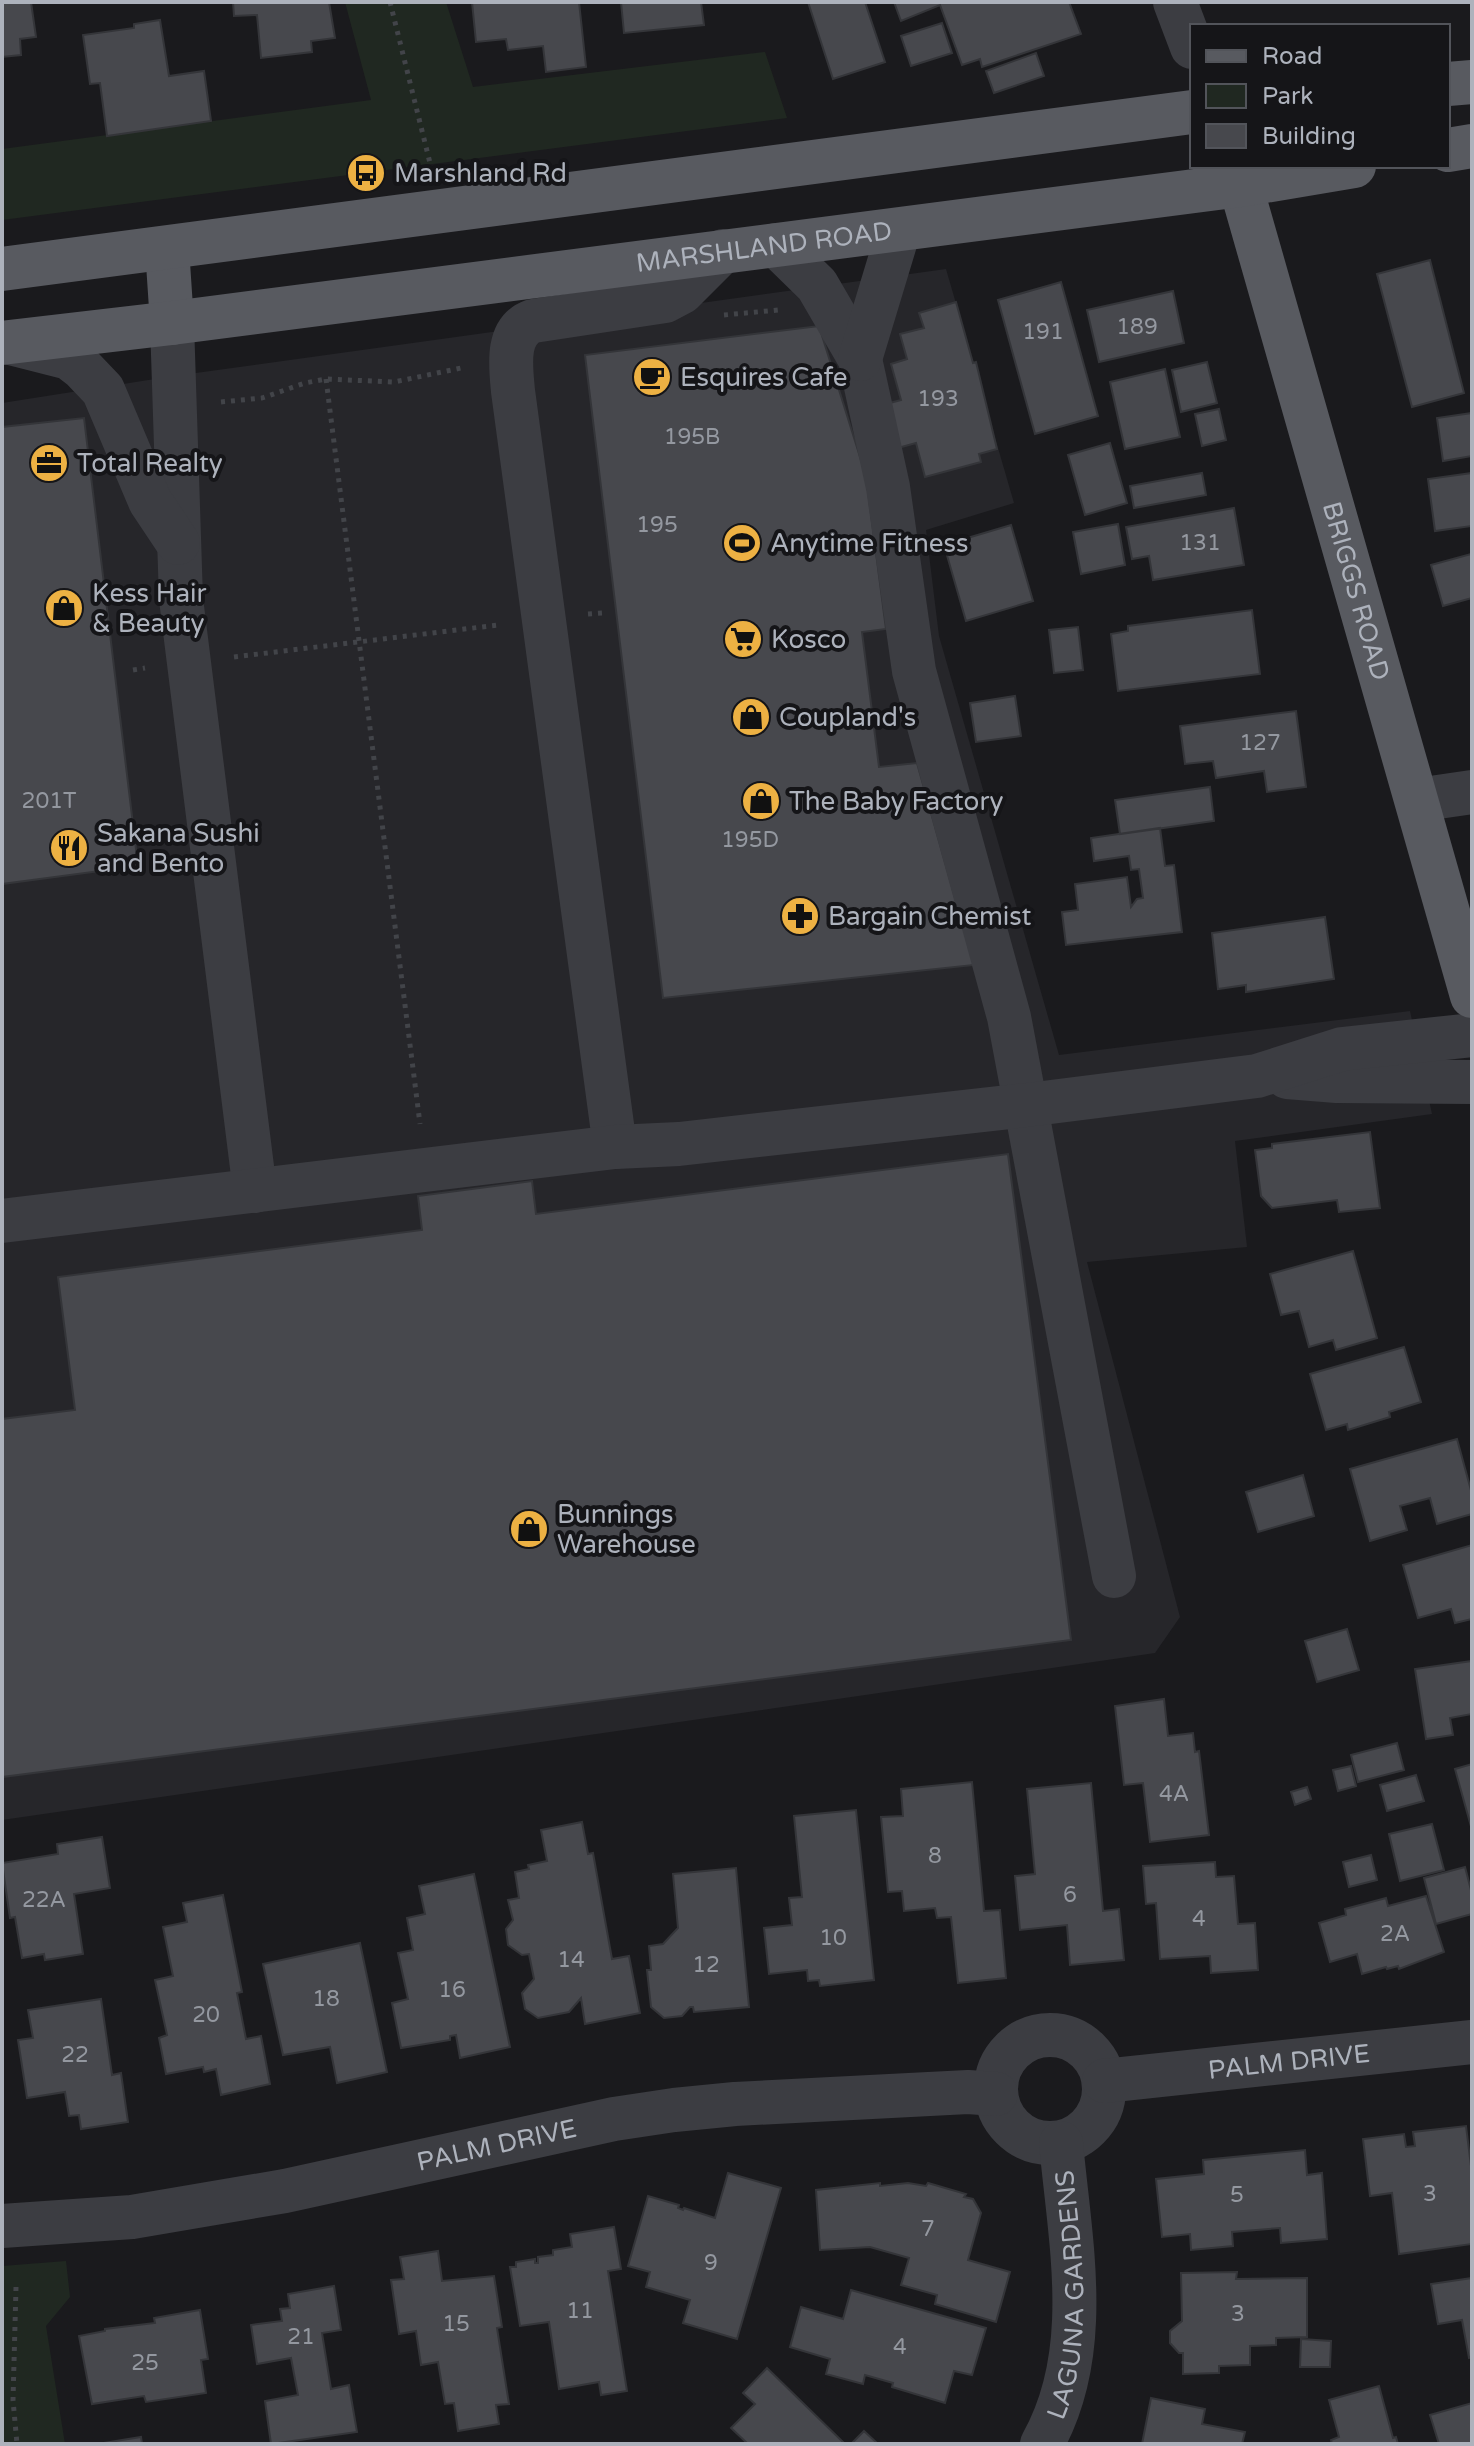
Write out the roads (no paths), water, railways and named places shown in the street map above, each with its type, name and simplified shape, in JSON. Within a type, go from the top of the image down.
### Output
[{"type":"main road","points":[[1450,84],[1472,82]]},
{"type":"main road","points":[[2,269],[1190,112]]},
{"type":"main road","points":[[1450,150],[1472,146]]},
{"type":"main road","name":"MARSHLAND ROAD","points":[[3,342],[899,230],[1238,176],[1331,168]]},
{"type":"main road","name":"BRIGGS ROAD","points":[[1238,176],[1472,996]]},
{"type":"main road","points":[[167,248],[172,323]]},
{"type":"street","points":[[1175,2],[1190,42]]},
{"type":"street","points":[[860,359],[899,230]]},
{"type":"street","points":[[776,245],[817,285],[860,359],[888,487],[914,671],[1009,1017],[1114,1576]]},
{"type":"street","points":[[615,1147],[519,440],[511,361],[516,334],[527,323],[665,301],[682,292],[723,251]]},
{"type":"street","points":[[172,323],[181,599],[255,1191]]},
{"type":"street","points":[[3,342],[69,358],[103,390],[150,501],[180,545]]},
{"type":"street","points":[[1417,800],[1472,792]]},
{"type":"street","points":[[2,1221],[615,1147],[679,1144],[1257,1076],[1342,1049],[1472,1035]]},
{"type":"street","points":[[1257,1076],[1337,1081],[1472,1082]]},
{"type":"street","points":[[1053,2035],[1071,2039],[1087,2049],[1099,2064],[1104,2081],[1104,2098],[1090,2128],[1061,2143],[1042,2143],[1025,2138],[1010,2127],[1000,2111],[996,2094],[997,2075],[1005,2058],[1018,2045],[1034,2036],[1053,2035]]},
{"type":"street","name":"PALM DRIVE","points":[[1104,2081],[1472,2042]]},
{"type":"street","name":"PALM DRIVE","points":[[2,2226],[132,2217],[285,2191],[614,2119],[674,2110],[921,2094],[996,2094]]},
{"type":"street","name":"LAGUNA GARDENS","points":[[1042,2444],[1067,2383],[1073,2332],[1074,2271],[1061,2143]]},
{"type":"place","name":"Marshland Rd","points":[[366,173]]},
{"type":"place","name":"Esquires Cafe","points":[[652,377]]},
{"type":"place","name":"Total Realty","points":[[49,463]]},
{"type":"place","name":"Anytime Fitness","points":[[742,543]]},
{"type":"place","name":"Kess Hair & Beauty","points":[[64,608]]},
{"type":"place","name":"Kosco","points":[[743,639]]},
{"type":"place","name":"Coupland's","points":[[751,717]]},
{"type":"place","name":"The Baby Factory","points":[[761,801]]},
{"type":"place","name":"Sakana Sushi and Bento","points":[[69,848]]},
{"type":"place","name":"Bargain Chemist","points":[[800,916]]},
{"type":"place","name":"Bunnings Warehouse","points":[[529,1529]]}]
